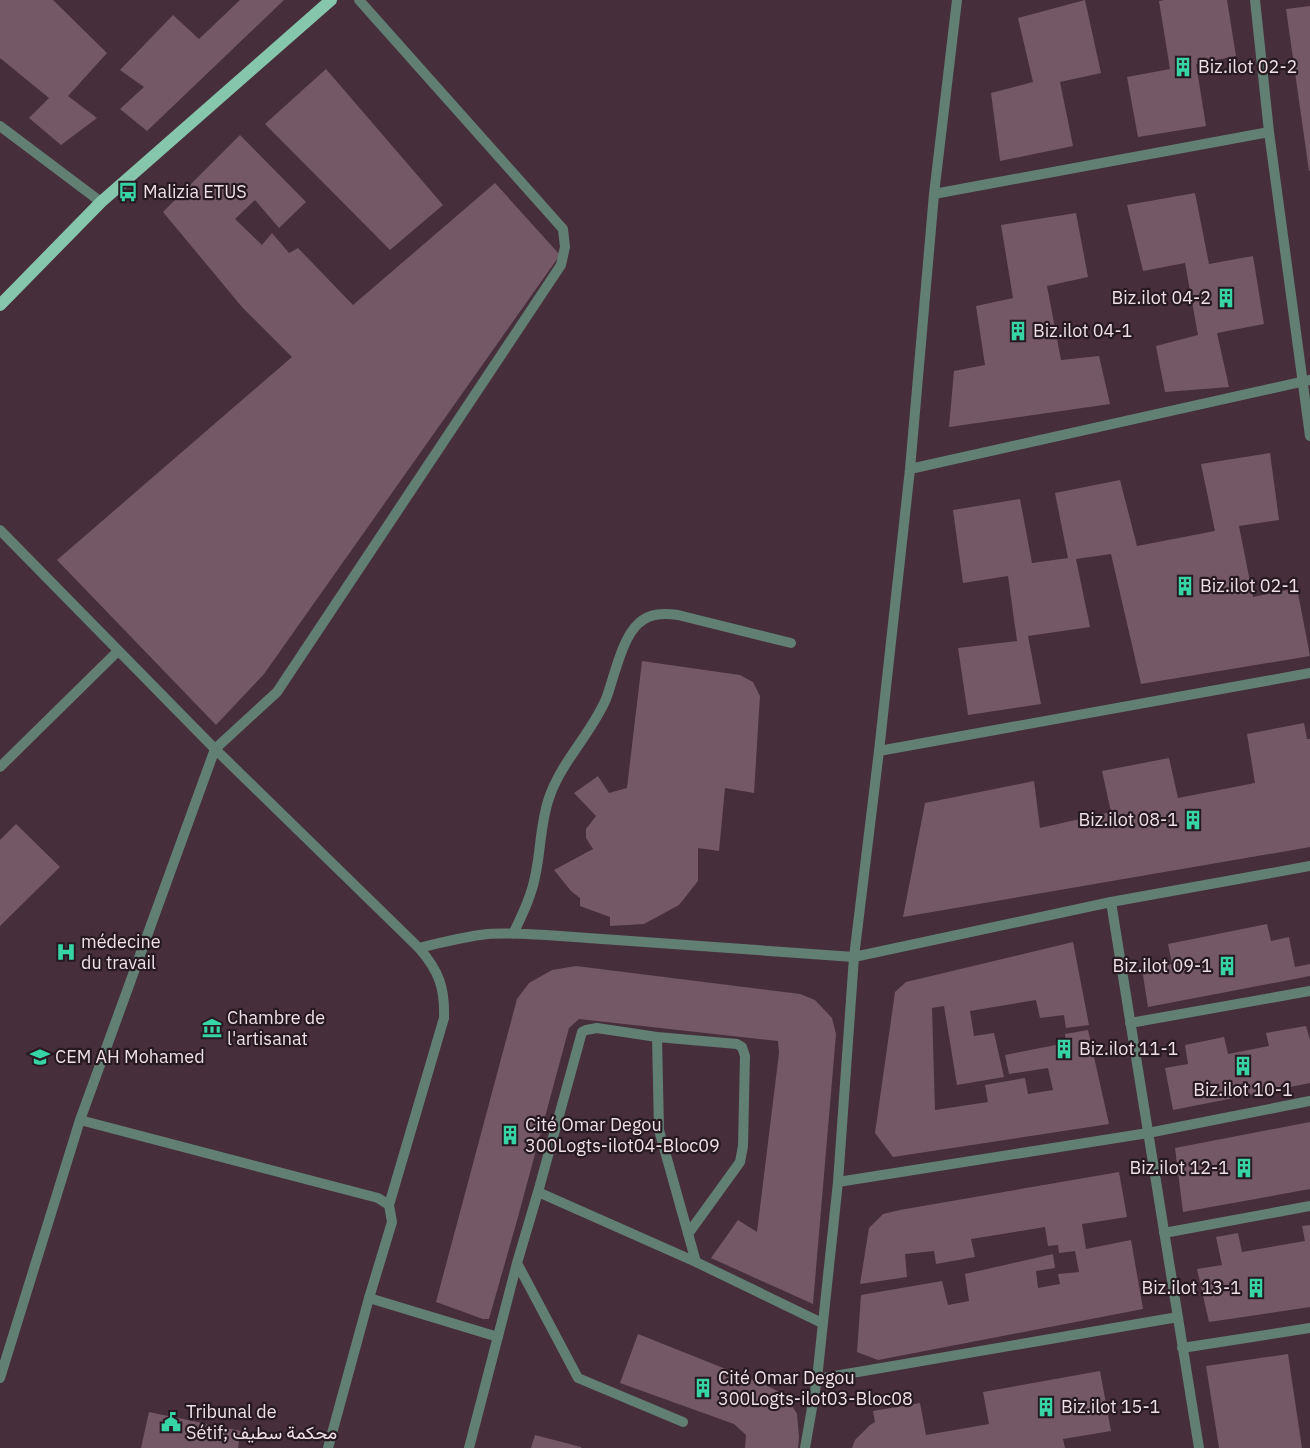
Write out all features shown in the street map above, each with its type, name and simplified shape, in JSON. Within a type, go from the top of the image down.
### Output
[{"type":"main road","points":[[0,305],[101,202],[331,0]]},
{"type":"street","points":[[0,1378],[80,1120],[215,749],[278,692],[561,265],[565,247],[563,229],[359,0]]},
{"type":"street","points":[[805,1448],[817,1380],[838,1182],[854,956],[879,752],[910,469],[934,194],[956,0]]},
{"type":"street","points":[[1255,0],[1269,132],[1306,381],[1310,436]]},
{"type":"street","points":[[0,126],[101,202]]},
{"type":"street","points":[[934,194],[1269,132]]},
{"type":"street","points":[[910,469],[1306,381]]},
{"type":"street","points":[[0,530],[215,749],[419,948],[437,972],[442,987],[444,1018],[389,1205],[392,1222],[368,1298],[328,1448]]},
{"type":"street","points":[[513,934],[529,899],[535,879],[543,816],[550,795],[559,776],[596,718],[612,684],[624,645],[630,633],[639,623],[651,616],[665,613],[791,643]]},
{"type":"street","points":[[0,767],[118,650]]},
{"type":"street","points":[[879,752],[1310,673]]},
{"type":"street","points":[[419,948],[450,940],[482,935],[513,934],[854,956],[1111,902],[1310,866]]},
{"type":"street","points":[[1111,902],[1199,1448]]},
{"type":"street","points":[[1130,1024],[1310,991]]},
{"type":"street","points":[[469,1448],[517,1263],[582,1032],[596,1028],[657,1037],[737,1044],[742,1047],[745,1056],[743,1146],[740,1162],[688,1234]]},
{"type":"street","points":[[657,1037],[659,1130],[696,1262]]},
{"type":"street","points":[[838,1182],[1148,1133],[1310,1101]]},
{"type":"street","points":[[80,1120],[378,1198],[389,1205]]},
{"type":"street","points":[[538,1192],[696,1262],[822,1323]]},
{"type":"street","points":[[1164,1233],[1310,1206]]},
{"type":"street","points":[[517,1263],[578,1378],[683,1422]]},
{"type":"street","points":[[368,1298],[498,1337]]},
{"type":"street","points":[[817,1380],[1178,1317]]},
{"type":"street","points":[[1182,1348],[1310,1328]]},
{"type":"building","points":[[0,0],[53,0],[107,53],[68,96],[97,118],[61,145],[29,118],[49,98],[0,58]]},
{"type":"building","points":[[240,0],[284,0],[147,131],[120,109],[144,87],[120,70],[173,15],[199,39]]},
{"type":"building","points":[[1085,0],[1101,73],[1060,82],[1073,146],[1000,161],[991,93],[1033,82],[1018,18]]},
{"type":"building","name":"Biz.ilot 02-2","points":[[1227,0],[1236,56],[1196,64],[1206,126],[1138,137],[1127,77],[1170,69],[1159,1]]},
{"type":"building","points":[[1310,6],[1310,171],[1309,171],[1286,9]]},
{"type":"building","points":[[326,69],[443,205],[390,250],[265,124]]},
{"type":"building","points":[[240,135],[306,202],[279,228],[255,200],[235,219],[262,245],[272,233],[289,253],[298,248],[353,305],[495,183],[560,255],[264,674],[216,725],[57,560],[292,357],[242,307],[163,212]]},
{"type":"building","name":"Biz.ilot 04-2","points":[[1195,193],[1209,264],[1253,256],[1264,324],[1217,333],[1229,387],[1165,392],[1156,346],[1198,335],[1185,263],[1143,271],[1127,205]]},
{"type":"building","name":"Biz.ilot 04-1","points":[[1076,213],[1088,277],[1047,286],[1061,360],[1099,356],[1110,404],[949,427],[954,371],[985,365],[976,306],[1013,298],[1001,225]]},
{"type":"building","name":"Biz.ilot 02-1","points":[[1270,453],[1279,520],[1239,526],[1253,597],[1297,588],[1310,656],[1141,684],[1111,554],[1076,559],[1090,627],[1028,636],[1041,704],[968,715],[958,648],[1017,641],[1008,576],[963,583],[953,510],[1020,499],[1032,563],[1068,558],[1055,493],[1120,480],[1137,546],[1215,531],[1201,464]]},
{"type":"building","points":[[642,661],[740,675],[753,682],[760,696],[754,793],[725,788],[719,851],[698,848],[698,881],[679,905],[644,924],[610,926],[610,917],[580,906],[580,898],[571,891],[554,870],[593,849],[586,838],[586,829],[596,816],[574,793],[598,776],[609,793],[627,788]]},
{"type":"building","name":"Biz.ilot 08-1","points":[[1304,723],[1307,739],[1310,739],[1310,847],[903,917],[925,803],[1034,781],[1040,828],[1111,812],[1102,771],[1169,758],[1178,798],[1255,783],[1247,734]]},
{"type":"building","points":[[16,824],[60,867],[0,926],[0,840]]},
{"type":"building","name":"Biz.ilot 09-1","points":[[1267,924],[1271,941],[1289,937],[1295,967],[1310,964],[1310,976],[1148,1007],[1142,969],[1172,964],[1168,944]]},
{"type":"building","name":"Biz.ilot 11-1","points":[[1073,942],[1089,1025],[1066,1028],[1064,1015],[1040,1018],[1036,1000],[970,1011],[974,1036],[994,1033],[1004,1077],[957,1085],[944,1006],[932,1008],[935,1110],[988,1102],[985,1085],[1025,1078],[1028,1094],[1053,1090],[1048,1068],[1009,1074],[1005,1055],[1066,1043],[1065,1034],[1088,1030],[1109,1124],[893,1157],[875,1133],[895,992],[906,982]]},
{"type":"building","name":"Cité Omar Degou 300Logts-ilot04-Bloc09","points":[[576,966],[800,994],[815,1000],[832,1018],[836,1034],[813,1304],[711,1258],[738,1220],[757,1232],[779,1053],[778,1041],[579,1019],[569,1028],[489,1319],[483,1319],[436,1302],[517,999],[529,983],[552,970]]},
{"type":"building","name":"Biz.ilot 10-1","points":[[1306,1026],[1310,1040],[1310,1083],[1173,1110],[1165,1068],[1188,1064],[1185,1045],[1224,1037],[1228,1054],[1269,1046],[1266,1033]]},
{"type":"building","name":"Biz.ilot 12-1","points":[[1310,1122],[1310,1189],[1183,1212],[1175,1148]]},
{"type":"building","points":[[1119,1172],[1127,1217],[1082,1224],[1086,1249],[1131,1240],[1143,1309],[878,1360],[857,1352],[861,1295],[942,1281],[948,1305],[969,1301],[965,1274],[1053,1254],[1055,1268],[1036,1271],[1038,1288],[1060,1284],[1058,1274],[1079,1272],[1075,1251],[1059,1253],[1058,1245],[1048,1246],[1045,1227],[971,1239],[975,1257],[936,1264],[934,1251],[905,1254],[907,1277],[860,1284],[869,1228],[883,1214]]},
{"type":"building","name":"Biz.ilot 13-1","points":[[1310,1225],[1310,1307],[1209,1322],[1197,1269],[1222,1265],[1216,1237],[1238,1233],[1242,1252],[1305,1241],[1302,1226]]},
{"type":"building","name":"Cité Omar Degou 300Logts-ilot03-Bloc08","points":[[638,1334],[766,1385],[779,1392],[789,1401],[797,1414],[798,1448],[745,1448],[746,1435],[734,1424],[620,1383]]},
{"type":"building","points":[[1288,1354],[1302,1448],[1219,1448],[1206,1366]]},
{"type":"building","name":"Biz.ilot 15-1","points":[[1100,1371],[1111,1431],[1063,1439],[1065,1448],[852,1448],[855,1440],[875,1422],[873,1411],[920,1403],[926,1435],[989,1424],[983,1392]]},
{"type":"building","name":"Tribunal de Sétif; محكمة سطيف","points":[[149,1412],[241,1431],[238,1448],[141,1448]]},
{"type":"building","points":[[535,1435],[581,1447],[581,1448],[531,1448]]},
{"type":"place","name":"Biz.ilot 02-2","points":[[1183,67]]},
{"type":"place","name":"Malizia ETUS","points":[[128,192]]},
{"type":"place","name":"Biz.ilot 04-2","points":[[1226,298]]},
{"type":"place","name":"Biz.ilot 04-1","points":[[1018,331]]},
{"type":"place","name":"Biz.ilot 02-1","points":[[1185,586]]},
{"type":"place","name":"Biz.ilot 08-1","points":[[1193,820]]},
{"type":"place","name":"médecine du travail","points":[[66,952]]},
{"type":"place","name":"Biz.ilot 09-1","points":[[1227,966]]},
{"type":"place","name":"Chambre de l'artisanat","points":[[212,1028]]},
{"type":"place","name":"Biz.ilot 11-1","points":[[1064,1049]]},
{"type":"place","name":"CEM AH Mohamed","points":[[40,1057]]},
{"type":"place","name":"Biz.ilot 10-1","points":[[1243,1066]]},
{"type":"place","name":"Cité Omar Degou 300Logts-ilot04-Bloc09","points":[[510,1135]]},
{"type":"place","name":"Biz.ilot 12-1","points":[[1244,1168]]},
{"type":"place","name":"Biz.ilot 13-1","points":[[1256,1288]]},
{"type":"place","name":"Cité Omar Degou 300Logts-ilot03-Bloc08","points":[[703,1388]]},
{"type":"place","name":"Biz.ilot 15-1","points":[[1046,1407]]},
{"type":"place","name":"Tribunal de Sétif; محكمة سطيف","points":[[171,1422]]}]
